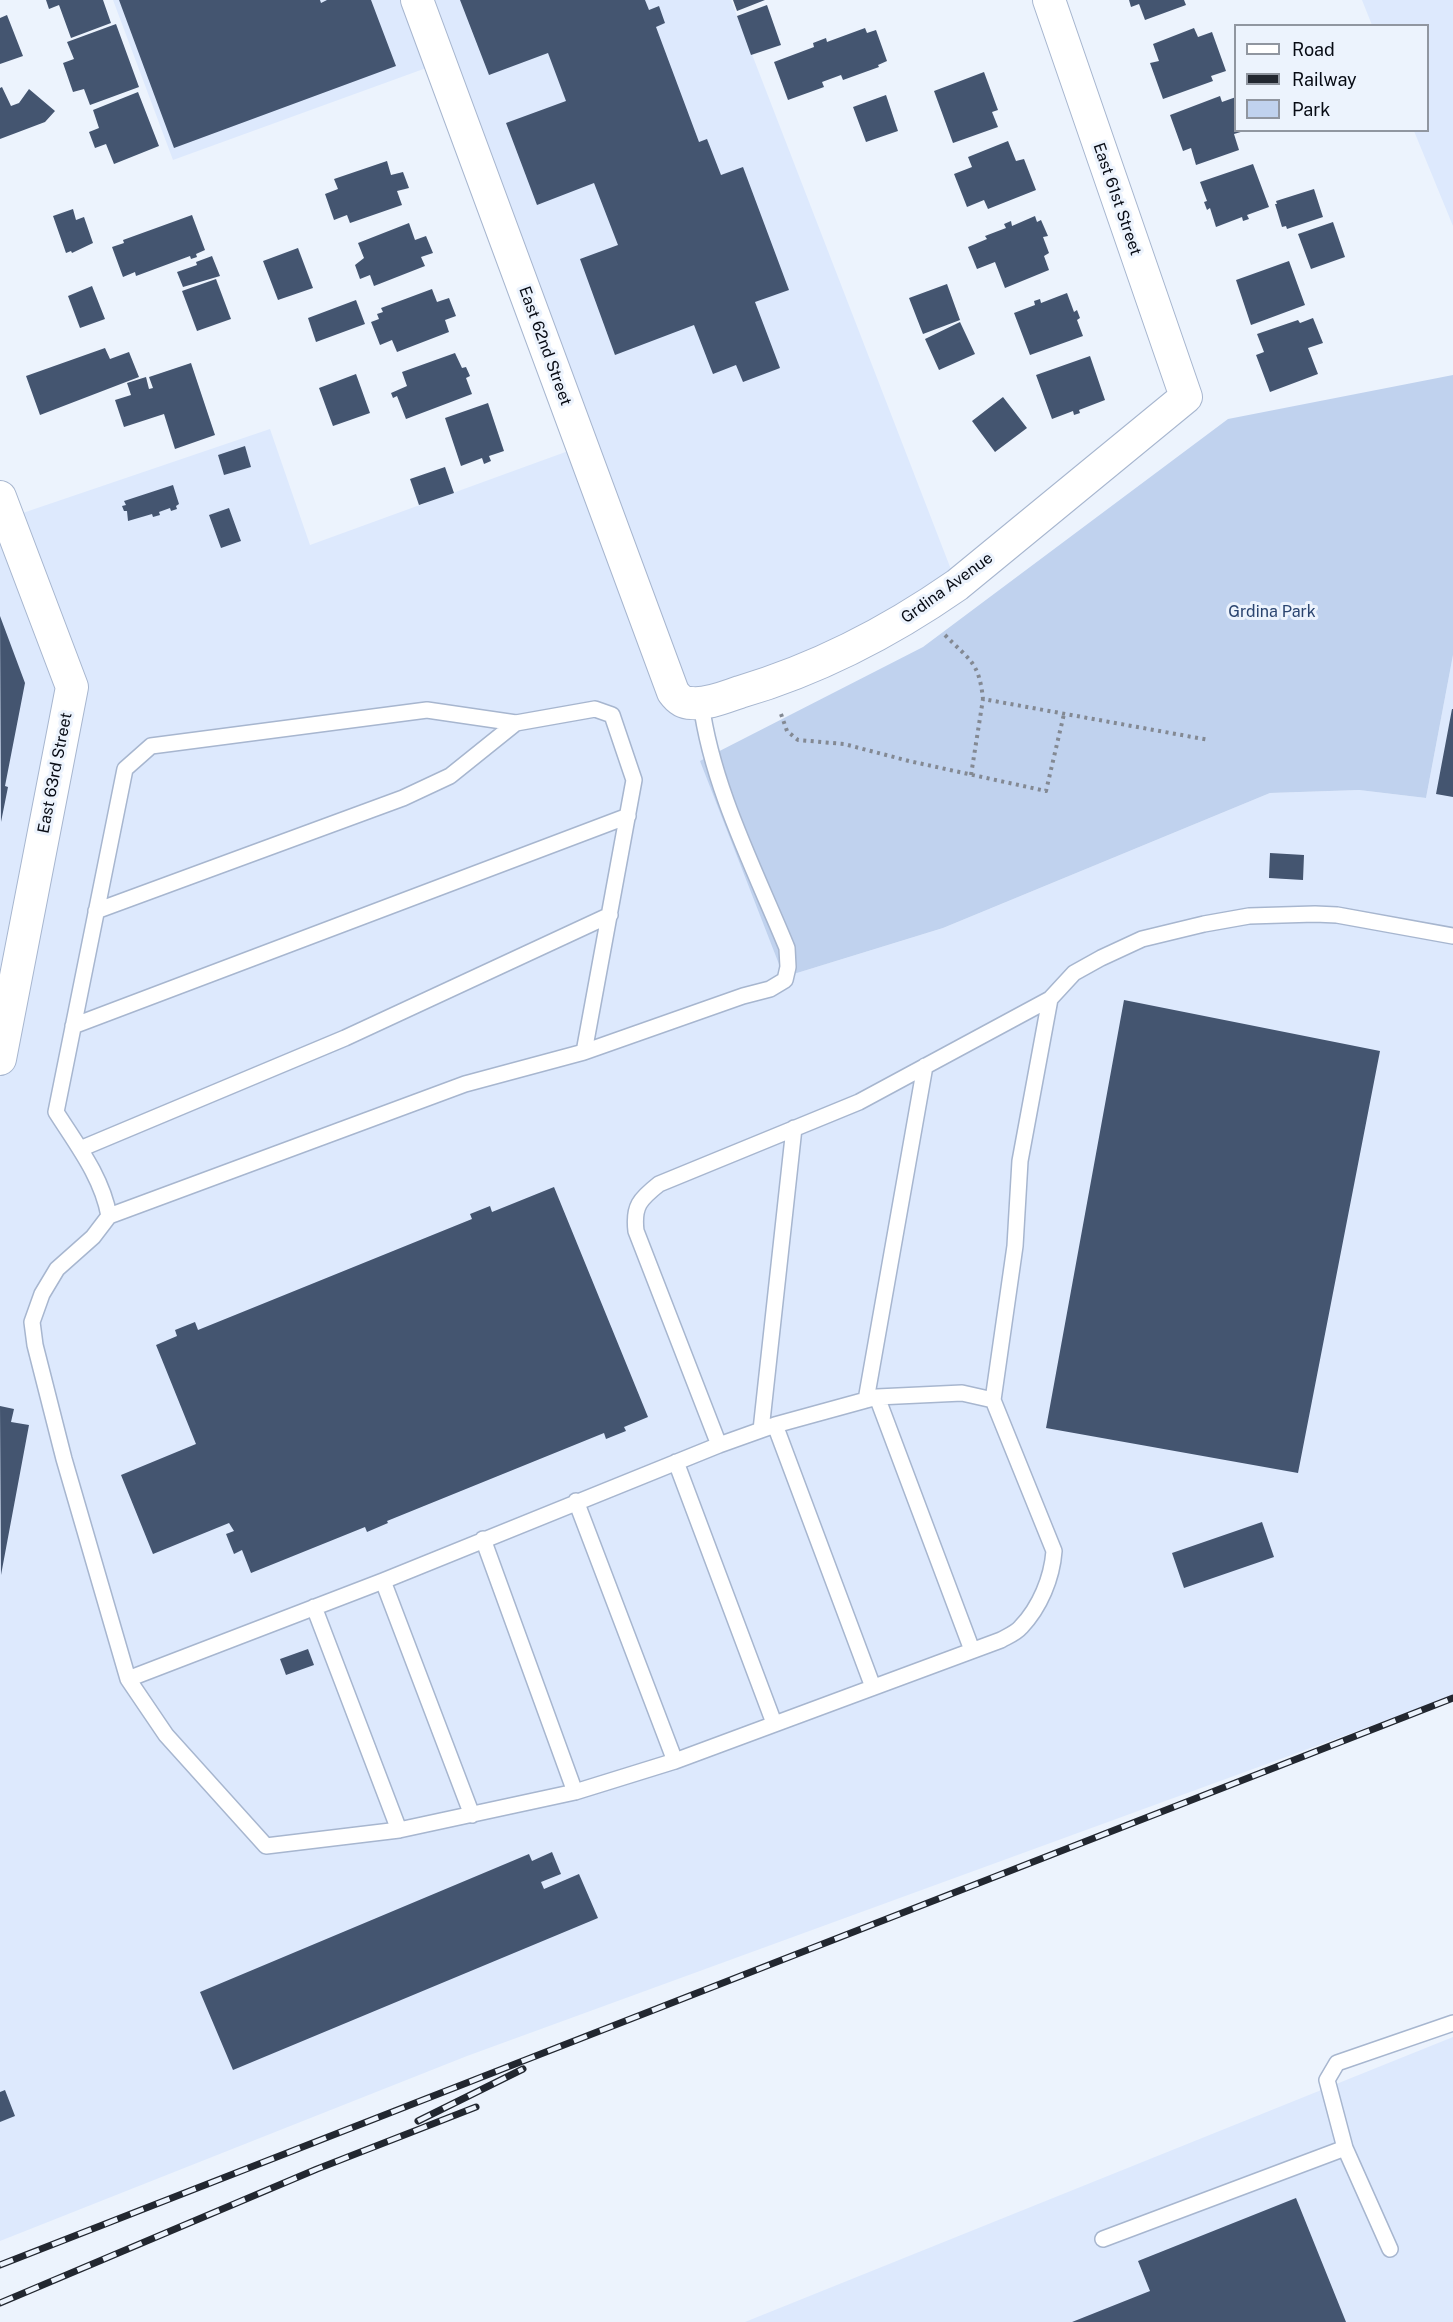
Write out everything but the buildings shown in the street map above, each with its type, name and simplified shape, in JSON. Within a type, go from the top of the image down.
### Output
[{"type":"street","name":"East 62nd Street","points":[[417,0],[687,698]]},
{"type":"street","name":"East 61st Street","points":[[1049,0],[1186,397]]},
{"type":"street","name":"Grdina Avenue","points":[[687,698],[749,690],[820,663],[891,628],[925,608],[957,585],[1186,397]]},
{"type":"street","name":"East 63rd Street","points":[[0,497],[72,687],[0,1059]]},
{"type":"lane","points":[[687,698],[705,738],[728,803],[787,948],[789,967],[784,980],[771,989],[743,996],[584,1052],[465,1084],[110,1216],[93,1237],[57,1269],[42,1294],[32,1322],[35,1345],[64,1459],[128,1679],[166,1735],[266,1846],[399,1830],[575,1792],[675,1761],[1001,1640],[1020,1629],[1044,1592],[1053,1571],[1054,1551],[993,1400],[1015,1246],[1020,1161],[1050,999]]},
{"type":"lane","points":[[110,1216],[102,1189],[56,1112],[124,769],[151,746],[427,710],[516,723],[595,709],[612,715],[634,780],[584,1052]]},
{"type":"lane","points":[[96,912],[403,798],[450,777],[516,723]]},
{"type":"lane","points":[[73,1026],[628,816]]},
{"type":"lane","points":[[719,1445],[636,1231],[634,1215],[643,1197],[659,1184],[859,1102],[1050,999],[1074,973],[1142,939],[1250,916],[1315,914],[1337,915],[1453,936]]},
{"type":"lane","points":[[80,1149],[345,1038],[610,915]]},
{"type":"lane","points":[[925,1066],[872,1398],[972,1650]]},
{"type":"lane","points":[[794,1128],[768,1427],[873,1687]]},
{"type":"lane","points":[[128,1679],[383,1581],[576,1501],[768,1427],[872,1398],[962,1393],[993,1400]]},
{"type":"lane","points":[[676,1462],[774,1723]]},
{"type":"lane","points":[[576,1501],[675,1761]]},
{"type":"lane","points":[[483,1539],[575,1792]]},
{"type":"lane","points":[[383,1581],[472,1815]]},
{"type":"lane","points":[[314,1607],[399,1830]]},
{"type":"lane","points":[[1390,2249],[1344,2148],[1327,2080],[1337,2063],[1453,2023]]},
{"type":"lane","points":[[1103,2239],[1344,2148]]},
{"type":"path","points":[[939,629],[974,663],[980,677],[983,699],[971,775]]},
{"type":"path","points":[[983,699],[1209,740]]},
{"type":"path","points":[[779,711],[787,731],[798,740],[844,744],[909,761],[1046,790],[1064,714]]},
{"type":"shaded area","points":[[113,0],[731,0],[957,585],[701,703],[784,977],[943,928],[1270,793],[1359,790],[1426,798],[1453,655],[1453,1696],[467,2056],[0,2241],[0,497],[8,518],[270,429],[310,545],[582,446],[440,63],[173,160]]},
{"type":"shaded area","points":[[1362,0],[1453,0],[1453,226],[1414,132],[1429,132],[1429,24],[1372,24]]},
{"type":"shaded area","points":[[1453,2037],[1453,2322],[745,2322]]},
{"type":"green space","name":"Grdina Park","points":[[1453,375],[1453,655],[1426,798],[1359,790],[1270,793],[943,928],[784,977],[700,761],[923,647],[1228,419]]},
{"type":"railway","points":[[0,2265],[1453,1698]]},
{"type":"railway","points":[[418,2121],[523,2069]]},
{"type":"railway","points":[[0,2303],[317,2169],[476,2107]]}]
